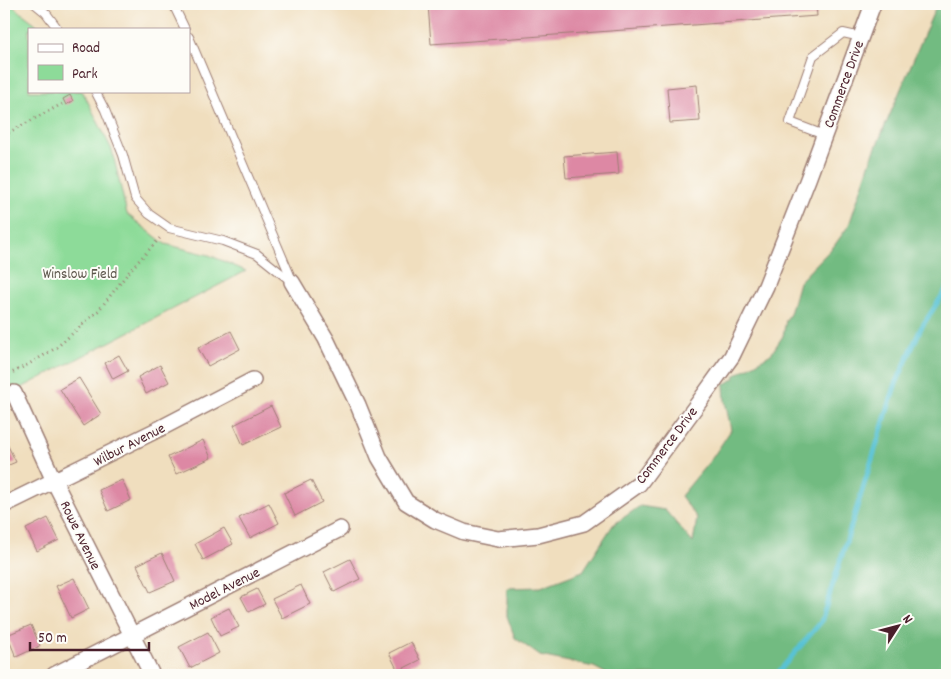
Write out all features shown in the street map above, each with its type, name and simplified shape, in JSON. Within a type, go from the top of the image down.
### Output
[{"type":"street","name":"Commerce Drive","points":[[292,282],[326,339],[358,405],[379,458],[406,502],[435,520],[464,532],[498,539],[538,535],[584,523],[640,484],[732,356],[766,286],[873,4]]},
{"type":"street","name":"Wilbur Avenue","points":[[4,505],[54,482],[253,380]]},
{"type":"street","name":"Rowe Avenue","points":[[14,393],[54,482],[152,675]]},
{"type":"street","name":"Model Avenue","points":[[54,675],[340,529]]},
{"type":"lane","points":[[35,4],[57,28]]},
{"type":"lane","points":[[173,4],[185,28]]},
{"type":"lane","points":[[824,135],[790,122],[813,56],[844,33],[861,37]]},
{"type":"lane","points":[[190,39],[292,282]]},
{"type":"lane","points":[[96,92],[123,155],[135,198],[148,214],[169,228],[223,241],[257,254],[292,282]]},
{"type":"path","points":[[4,135],[62,104]]},
{"type":"path","points":[[4,372],[5,377],[56,348],[99,310],[132,268],[169,228]]},
{"type":"green space","name":"Winslow Field","points":[[4,4],[10,4],[36,24],[38,28],[28,28],[28,92],[83,92],[112,150],[127,214],[165,244],[209,255],[246,271],[4,397]]},
{"type":"green space","points":[[937,4],[947,4],[947,675],[609,675],[594,667],[540,656],[515,638],[507,616],[507,588],[541,587],[583,571],[613,525],[640,506],[665,510],[693,543],[697,518],[681,496],[713,457],[731,430],[724,385],[735,378],[734,376],[771,354],[783,336],[786,320],[790,314],[799,282],[834,246],[849,225],[871,159]]},
{"type":"building","points":[[428,4],[816,4],[817,16],[431,44]]},
{"type":"building","points":[[697,85],[700,121],[670,123],[667,88]]},
{"type":"building","points":[[70,95],[73,101],[66,105],[63,99]]},
{"type":"building","points":[[617,152],[619,174],[566,178],[564,156]]},
{"type":"building","points":[[231,331],[240,349],[208,366],[198,348]]},
{"type":"building","points":[[119,355],[128,371],[113,379],[105,363]]},
{"type":"building","points":[[160,365],[169,382],[146,394],[138,377]]},
{"type":"building","points":[[79,378],[101,414],[83,426],[60,389]]},
{"type":"building","points":[[271,406],[281,427],[243,445],[234,425]]},
{"type":"building","points":[[203,440],[211,458],[176,474],[168,457]]},
{"type":"building","points":[[7,444],[16,462],[4,467],[4,445]]},
{"type":"building","points":[[122,480],[131,500],[108,511],[99,490]]},
{"type":"building","points":[[311,480],[322,502],[295,516],[284,493]]},
{"type":"building","points":[[269,503],[279,523],[250,538],[239,518]]},
{"type":"building","points":[[48,518],[59,540],[37,551],[26,529]]},
{"type":"building","points":[[224,528],[233,544],[203,560],[195,544]]},
{"type":"building","points":[[162,553],[175,581],[150,592],[137,565]]},
{"type":"building","points":[[350,559],[360,579],[334,592],[324,572]]},
{"type":"building","points":[[74,578],[89,609],[71,618],[56,586]]},
{"type":"building","points":[[301,585],[310,604],[282,618],[272,599]]},
{"type":"building","points":[[257,589],[265,604],[249,612],[241,597]]},
{"type":"building","points":[[229,608],[239,627],[220,636],[211,617]]},
{"type":"building","points":[[31,625],[40,646],[16,657],[7,635]]},
{"type":"building","points":[[208,632],[219,653],[190,668],[179,647]]},
{"type":"building","points":[[411,642],[420,660],[398,671],[389,653]]},
{"type":"building","points":[[122,671],[124,675],[113,675]]},
{"type":"waterway","points":[[776,675],[821,622],[895,386],[921,328],[947,288]]}]
